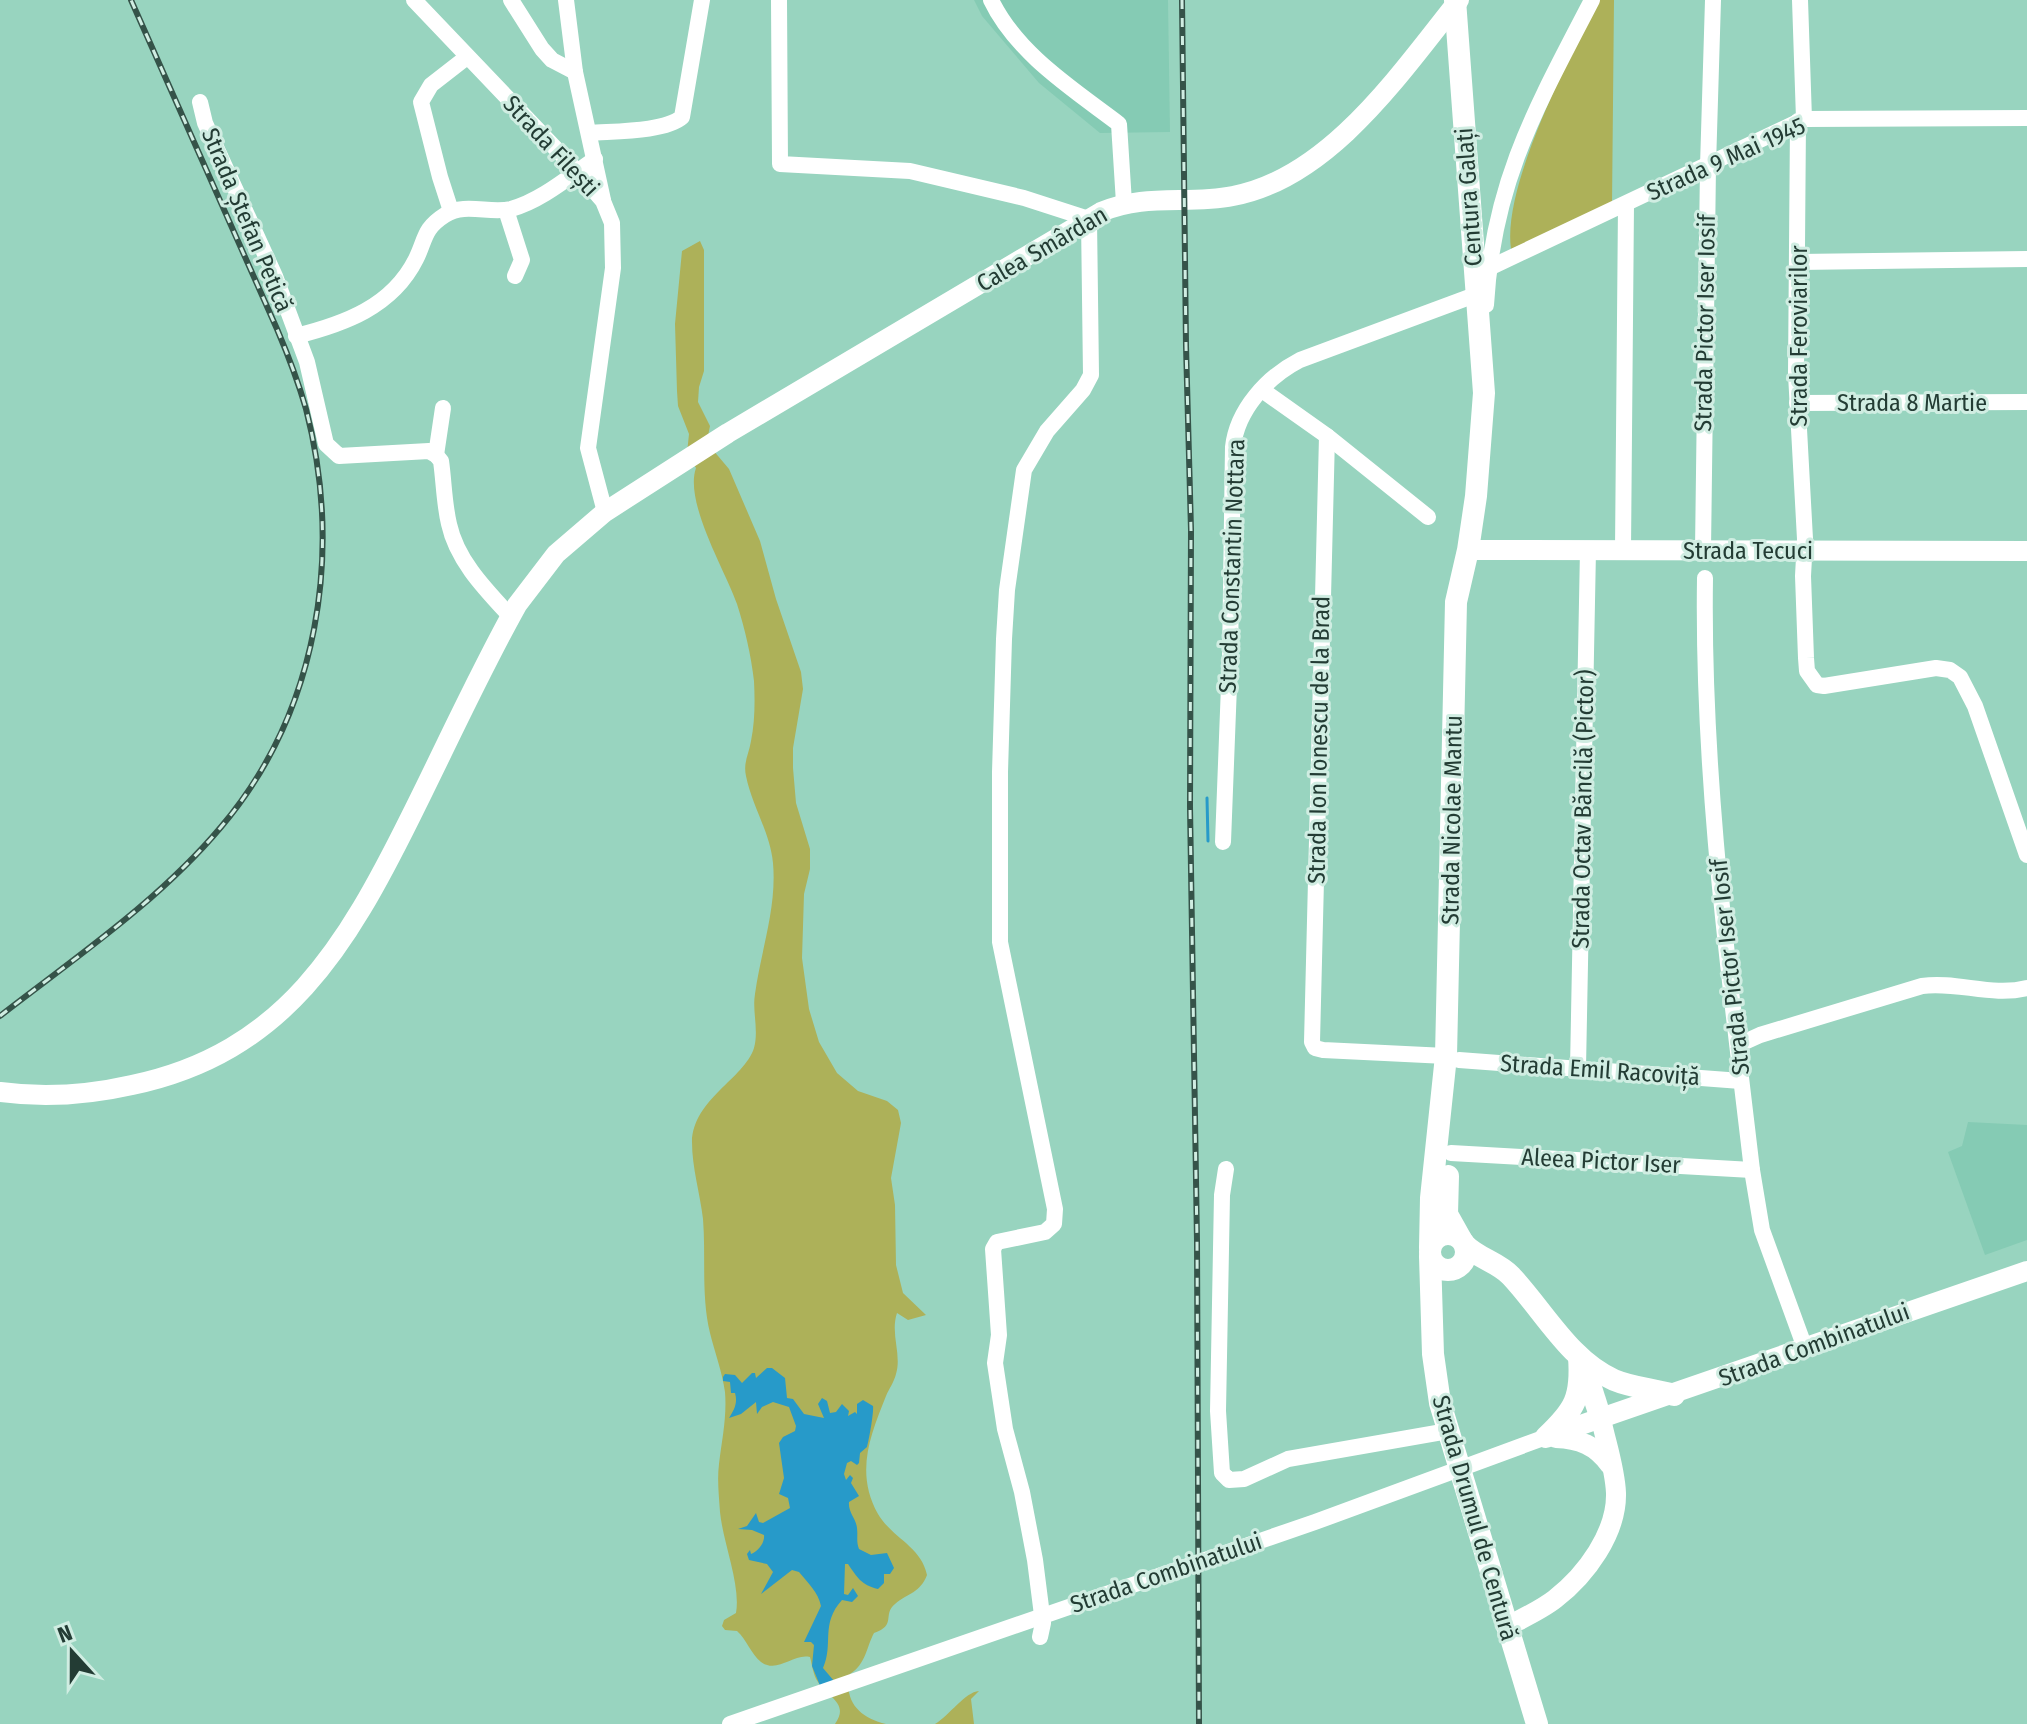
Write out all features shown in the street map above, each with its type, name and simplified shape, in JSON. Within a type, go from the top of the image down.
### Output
[{"type":"highway","name":"Centura Galați","points":[[1457,0],[1484,393]]},
{"type":"highway","points":[[1460,1255],[1447,1214],[1446,1199],[1451,1153],[1452,1058],[1470,631],[1468,550],[1480,460],[1484,393]]},
{"type":"highway","points":[[1452,1058],[1431,1198],[1430,1252],[1436,1266],[1460,1255],[1474,1255],[1505,1271],[1579,1357],[1612,1379],[1674,1395]]},
{"type":"highway","points":[[1430,1252],[1433,1242],[1443,1235],[1456,1236],[1460,1255],[1443,1280],[1431,1309]]},
{"type":"highway","name":"Strada Drumul de Centură","points":[[1430,1252],[1436,1377],[1448,1431],[1537,1724]]},
{"type":"highway","points":[[1579,1357],[1601,1419]]},
{"type":"highway","points":[[1546,1437],[1569,1414],[1578,1397],[1579,1357]]},
{"type":"main road","name":"Calea Smârdan","points":[[0,1092],[24,1095],[92,1094],[163,1079],[234,1046],[280,1012],[337,950],[380,879],[511,617],[536,577],[556,554],[605,512],[660,475],[1089,219],[1124,203],[1234,196],[1265,187],[1302,168],[1384,93],[1457,0]]},
{"type":"main road","name":"Strada Tecuci","points":[[1468,550],[2027,551]]},
{"type":"main road","name":"Strada Combinatului","points":[[1546,1437],[2027,1271]]},
{"type":"main road","points":[[1506,1627],[1555,1599],[1585,1566],[1611,1525],[1615,1510],[1612,1468],[1601,1419]]},
{"type":"main road","points":[[1546,1437],[1587,1443],[1604,1455],[1612,1468]]},
{"type":"street","name":"Strada Filești","points":[[414,0],[577,171],[603,201],[612,223],[613,268],[588,448],[605,512]]},
{"type":"street","points":[[511,0],[542,49],[552,60],[575,72]]},
{"type":"street","points":[[566,0],[575,72],[603,201]]},
{"type":"street","points":[[590,133],[662,126],[682,117],[686,108],[702,0]]},
{"type":"street","points":[[779,0],[780,164],[910,171],[1024,198],[1089,219],[1091,375],[1083,390],[1032,452],[1024,470],[1008,578],[1004,639],[1000,942],[1055,1209],[1054,1224],[1045,1232],[997,1242],[993,1249],[999,1335],[995,1363],[1005,1429],[1022,1492],[1035,1560],[1043,1623],[1040,1637]]},
{"type":"street","points":[[991,0],[1001,19],[1044,66],[1119,124],[1124,203]]},
{"type":"street","points":[[1484,393],[1489,268],[1498,213],[1518,148],[1592,0]]},
{"type":"street","name":"Strada Pictor Iser Iosif","points":[[1703,550],[1713,0]]},
{"type":"street","name":"Strada Feroviarilor","points":[[1800,0],[1797,403],[1806,658],[1811,678],[1817,685],[1824,686],[1936,668],[1950,670],[1960,677],[1975,706],[2027,855]]},
{"type":"street","points":[[467,57],[431,85],[421,102],[451,211],[470,208],[494,212],[523,204],[595,159]]},
{"type":"street","name":"Strada Ștefan Petică","points":[[200,102],[205,123],[275,276],[307,362],[326,444],[333,452],[347,456],[429,451],[436,455]]},
{"type":"street","name":"Strada 9 Mai 1945","points":[[1489,268],[1801,120],[2027,118]]},
{"type":"street","points":[[1623,550],[1626,204]]},
{"type":"street","points":[[506,210],[522,260],[515,276]]},
{"type":"street","name":"Strada Ștefan Petică","points":[[296,336],[365,314],[407,273],[431,225],[451,211]]},
{"type":"street","points":[[1798,262],[2027,259]]},
{"type":"street","name":"Strada Constantin Nottara","points":[[1223,842],[1233,447],[1235,429],[1241,415],[1288,366],[1475,295]]},
{"type":"street","points":[[1262,390],[1327,436],[1428,517]]},
{"type":"street","name":"Strada 8 Martie","points":[[1797,403],[2027,402]]},
{"type":"street","points":[[443,408],[436,455],[441,461],[448,522],[456,544],[477,579],[511,617]]},
{"type":"street","name":"Strada Ion Ionescu de la Brad","points":[[1312,1045],[1327,436]]},
{"type":"street","name":"Strada Octav Băncilă (Pictor)","points":[[1578,1068],[1588,550]]},
{"type":"street","name":"Strada Pictor Iser Iosif","points":[[1705,578],[1704,648],[1710,770],[1752,1170],[1762,1230],[1805,1348]]},
{"type":"street","points":[[1738,1045],[1760,1035],[1922,986],[1940,984],[1995,991],[2027,988]]},
{"type":"street","name":"Strada Emil Racoviță","points":[[1312,1045],[1323,1050],[1741,1081]]},
{"type":"street","name":"Aleea Pictor Iser","points":[[1451,1153],[1752,1170]]},
{"type":"street","points":[[1226,1169],[1222,1195],[1218,1411],[1222,1473],[1229,1480],[1244,1479],[1288,1459],[1448,1431]]},
{"type":"street","name":"Strada Combinatului","points":[[730,1724],[1315,1522],[1546,1437]]},
{"type":"shaded area","points":[[974,0],[1168,0],[1170,132],[1100,133],[1039,83],[982,16]]},
{"type":"shaded area","points":[[1968,1122],[2027,1125],[2027,1240],[1985,1255],[1948,1152],[1962,1146]]},
{"type":"green space","points":[[1598,0],[1614,0],[1612,205],[1511,249],[1511,223],[1527,158],[1555,88]]},
{"type":"green space","points":[[700,241],[704,250],[704,371],[698,402],[710,426],[708,436],[713,450],[729,469],[760,541],[801,672],[803,689],[793,748],[793,768],[796,803],[810,849],[810,869],[804,894],[802,958],[809,1009],[819,1042],[837,1073],[858,1091],[887,1101],[898,1110],[901,1123],[891,1178],[895,1205],[896,1265],[903,1293],[926,1315],[908,1320],[897,1313],[896,1374],[867,1455],[867,1484],[878,1514],[913,1549],[927,1575],[917,1589],[891,1608],[885,1627],[874,1633],[863,1661],[850,1674],[849,1692],[856,1707],[868,1717],[886,1724],[835,1724],[839,1717],[839,1705],[816,1679],[810,1657],[767,1665],[758,1659],[737,1631],[725,1630],[722,1626],[724,1620],[736,1613],[737,1602],[718,1488],[725,1392],[707,1319],[703,1219],[692,1142],[701,1114],[749,1059],[754,1048],[755,994],[771,913],[774,880],[768,841],[745,771],[752,734],[754,681],[745,632],[737,604],[701,517],[694,482],[696,468],[687,453],[689,434],[678,406],[675,324],[682,251]]},
{"type":"green space","points":[[979,1691],[971,1699],[974,1724],[935,1724],[968,1695]]},
{"type":"water","points":[[767,1368],[772,1368],[785,1378],[787,1398],[793,1399],[804,1414],[824,1418],[818,1404],[822,1398],[827,1401],[830,1413],[836,1412],[842,1404],[849,1411],[848,1416],[857,1414],[857,1404],[863,1400],[873,1406],[867,1447],[860,1453],[857,1465],[851,1461],[847,1463],[844,1474],[846,1480],[850,1475],[853,1478],[851,1483],[859,1496],[849,1502],[859,1549],[871,1555],[887,1553],[894,1568],[890,1574],[884,1574],[884,1583],[878,1589],[863,1583],[845,1564],[844,1594],[848,1595],[853,1588],[858,1596],[852,1602],[842,1600],[831,1617],[823,1668],[840,1688],[821,1688],[812,1666],[814,1645],[804,1642],[821,1606],[815,1592],[799,1572],[792,1570],[761,1594],[773,1572],[767,1564],[749,1560],[747,1554],[750,1550],[751,1554],[758,1549],[764,1535],[738,1529],[747,1526],[756,1513],[759,1522],[763,1523],[790,1508],[788,1498],[779,1494],[784,1478],[779,1443],[795,1431],[796,1426],[789,1407],[773,1402],[762,1407],[757,1414],[756,1402],[741,1414],[729,1418],[736,1397],[735,1393],[731,1393],[730,1382],[723,1381],[725,1374],[735,1375],[742,1383],[752,1373],[756,1378]]},
{"type":"waterway","points":[[1207,798],[1208,841]]},
{"type":"railway","points":[[0,1016],[144,904],[197,854],[254,782],[281,733],[301,682],[314,628],[321,574],[322,519],[317,464],[300,388],[277,329],[131,0]]},
{"type":"railway","points":[[1182,0],[1191,530],[1190,807],[1197,1241],[1199,1724]]}]
